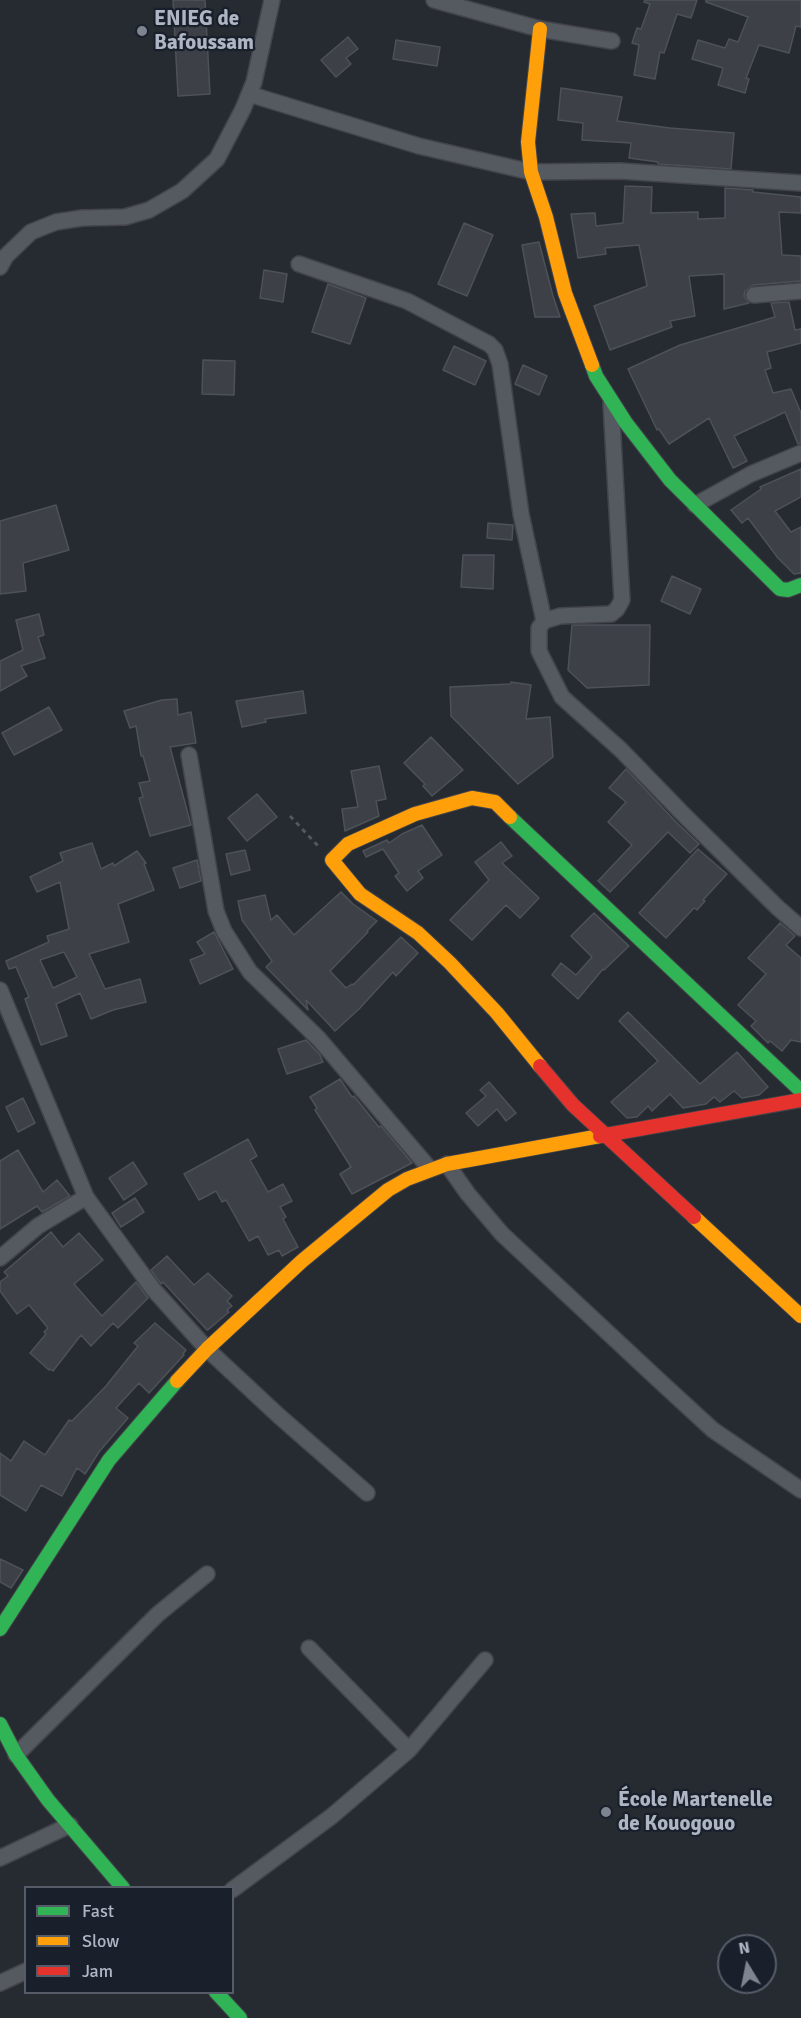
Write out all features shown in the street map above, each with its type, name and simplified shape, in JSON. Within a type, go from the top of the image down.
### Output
[{"type":"street","points":[[0,267],[6,256],[31,232],[56,222],[82,218],[125,217],[149,210],[182,191],[217,159],[254,82],[272,0]]},
{"type":"street","points":[[435,0],[540,29],[612,41]]},
{"type":"street","points":[[540,29],[528,142],[531,172],[552,240],[565,293],[596,376],[626,423],[670,480],[780,589],[788,590],[801,585]]},
{"type":"street","points":[[249,94],[419,146],[531,172],[620,171],[801,183]]},
{"type":"street","points":[[299,264],[407,301],[489,344],[495,350],[500,364],[520,513],[544,621]]},
{"type":"street","points":[[754,295],[801,291]]},
{"type":"street","points":[[611,398],[622,600],[611,614],[560,616],[544,621],[539,628],[539,651],[562,697],[621,750],[699,830],[801,928]]},
{"type":"street","points":[[695,505],[751,474],[801,453]]},
{"type":"street","points":[[189,755],[216,911],[224,931],[250,972],[319,1039],[430,1169]]},
{"type":"street","points":[[801,1091],[495,802],[472,798],[415,814],[348,844],[332,860],[360,894],[418,933],[450,963],[498,1013],[573,1105],[801,1316]]},
{"type":"street","points":[[0,990],[86,1197],[153,1289],[207,1349],[367,1493]]},
{"type":"street","points":[[0,1629],[109,1460],[207,1349],[302,1261],[388,1190],[407,1179],[447,1164],[801,1100]]},
{"type":"street","points":[[447,1164],[468,1194],[502,1234],[664,1385],[713,1430],[801,1490]]},
{"type":"street","points":[[0,1258],[38,1226],[86,1197]]},
{"type":"street","points":[[16,1755],[158,1614],[207,1574]]},
{"type":"street","points":[[309,1648],[408,1750]]},
{"type":"street","points":[[234,1889],[332,1816],[408,1750],[486,1660]]},
{"type":"street","points":[[1,1728],[16,1755],[48,1800],[122,1886]]},
{"type":"street","points":[[0,1858],[70,1825]]},
{"type":"street","points":[[0,1983],[24,1972]]},
{"type":"street","points":[[218,1994],[240,2018]]},
{"type":"path","points":[[290,816],[332,860]]},
{"type":"building","points":[[173,0],[205,0],[210,94],[178,96]]},
{"type":"building","points":[[645,0],[697,0],[691,18],[677,14],[664,53],[660,52],[655,79],[634,75],[639,45],[632,43],[637,28],[641,29],[650,4],[644,2]]},
{"type":"building","points":[[706,0],[801,0],[801,27],[796,26],[789,53],[759,45],[746,78],[749,79],[745,93],[718,85],[723,68],[692,59],[698,40],[725,48],[729,39],[738,42],[748,17],[706,2]]},
{"type":"building","points":[[348,37],[358,49],[346,58],[351,64],[336,77],[321,60]]},
{"type":"building","points":[[396,40],[440,47],[437,66],[393,59]]},
{"type":"building","points":[[561,88],[622,97],[617,121],[734,133],[731,169],[658,164],[658,162],[629,158],[631,143],[582,140],[583,123],[558,120]]},
{"type":"building","points":[[625,186],[652,187],[651,213],[698,212],[698,219],[725,218],[725,188],[801,197],[801,213],[779,212],[782,255],[801,256],[801,281],[753,285],[745,291],[744,296],[749,303],[724,309],[724,274],[689,276],[695,316],[670,321],[672,327],[610,350],[594,306],[647,286],[639,245],[605,248],[606,254],[578,258],[571,214],[595,213],[596,226],[623,223]]},
{"type":"building","points":[[464,223],[493,235],[467,296],[438,284]]},
{"type":"building","points":[[539,242],[560,317],[535,317],[522,245]]},
{"type":"building","points":[[264,270],[287,274],[283,302],[260,298]]},
{"type":"building","points":[[328,284],[366,298],[350,344],[312,332]]},
{"type":"building","points":[[789,302],[795,330],[801,329],[801,343],[767,352],[771,368],[765,370],[773,393],[791,389],[801,413],[801,443],[798,444],[785,412],[734,436],[747,461],[733,468],[709,418],[669,444],[659,429],[657,430],[628,369],[680,345],[775,317],[771,303]]},
{"type":"building","points":[[454,346],[486,361],[475,385],[443,370]]},
{"type":"building","points":[[203,360],[235,361],[234,395],[202,394]]},
{"type":"building","points":[[523,365],[547,376],[539,395],[515,384]]},
{"type":"building","points":[[801,469],[801,497],[775,511],[791,532],[801,527],[801,573],[794,574],[778,558],[748,518],[742,523],[731,510],[761,489],[760,487]]},
{"type":"building","points":[[56,505],[69,550],[23,563],[26,591],[0,594],[0,521]]},
{"type":"building","points":[[488,523],[513,525],[512,540],[487,538]]},
{"type":"building","points":[[463,555],[494,555],[493,589],[461,587]]},
{"type":"building","points":[[672,576],[701,589],[690,614],[661,601]]},
{"type":"building","points":[[39,614],[44,635],[38,637],[45,658],[21,666],[27,676],[0,691],[0,661],[23,650],[16,620]]},
{"type":"building","points":[[572,625],[650,625],[649,685],[587,688],[568,670]]},
{"type":"building","points":[[511,682],[531,685],[526,719],[550,717],[553,757],[518,784],[451,716],[450,687],[510,684]]},
{"type":"building","points":[[303,691],[306,713],[265,719],[266,722],[242,727],[236,701]]},
{"type":"building","points":[[177,699],[178,715],[191,712],[196,743],[170,747],[191,825],[150,836],[139,798],[143,797],[139,783],[150,781],[143,756],[141,756],[136,726],[130,728],[124,711],[162,700]]},
{"type":"building","points":[[49,707],[62,730],[14,755],[2,733]]},
{"type":"building","points":[[431,737],[463,770],[432,796],[423,786],[425,784],[404,763]]},
{"type":"building","points":[[379,766],[386,799],[376,801],[379,816],[345,831],[342,809],[358,807],[351,771]]},
{"type":"building","points":[[626,769],[699,844],[690,853],[668,832],[610,892],[598,881],[632,845],[608,822],[626,802],[609,788]]},
{"type":"building","points":[[257,794],[277,817],[247,841],[228,818]]},
{"type":"building","points":[[422,825],[442,855],[418,871],[423,878],[407,891],[395,876],[399,873],[383,849],[366,857],[363,851],[387,840],[389,843]]},
{"type":"building","points":[[501,842],[512,856],[502,863],[539,898],[520,918],[506,905],[472,940],[450,920],[489,880],[475,862]]},
{"type":"building","points":[[92,843],[101,869],[113,863],[114,866],[137,851],[146,863],[144,864],[154,890],[118,904],[129,942],[89,954],[105,989],[140,979],[146,1002],[113,1010],[91,1019],[80,993],[56,1004],[67,1036],[41,1045],[25,999],[29,997],[16,967],[9,969],[6,961],[49,942],[47,936],[69,929],[60,882],[37,892],[30,877],[63,861],[60,853]],"holes":[[[64,952],[77,977],[53,988],[40,960]]]},
{"type":"building","points":[[698,849],[727,874],[697,910],[694,908],[666,938],[639,913]]},
{"type":"building","points":[[245,850],[250,870],[231,875],[226,854]]},
{"type":"building","points":[[197,860],[201,881],[180,888],[173,868]]},
{"type":"building","points":[[341,892],[353,904],[377,921],[330,971],[346,988],[353,985],[401,937],[418,953],[396,976],[393,972],[335,1031],[306,1000],[308,1010],[266,967],[272,961],[242,920],[238,901],[265,895],[271,920],[277,915],[294,935]]},
{"type":"building","points":[[594,913],[629,946],[603,969],[578,999],[552,975],[561,963],[576,975],[592,957],[571,936]]},
{"type":"building","points":[[780,923],[795,936],[786,945],[801,958],[801,1042],[791,1040],[782,1051],[770,1041],[768,1043],[751,1026],[756,1021],[738,1005],[766,974],[748,958]]},
{"type":"building","points":[[214,932],[233,969],[200,984],[190,960],[205,954],[197,942]]},
{"type":"building","points":[[628,1012],[700,1084],[737,1052],[768,1087],[759,1095],[742,1098],[734,1091],[720,1102],[714,1097],[706,1104],[683,1108],[670,1094],[652,1111],[648,1106],[637,1117],[627,1118],[611,1102],[658,1061],[619,1021]]},
{"type":"building","points":[[306,1040],[320,1055],[323,1062],[287,1074],[278,1049]]},
{"type":"building","points":[[340,1079],[352,1097],[354,1096],[412,1163],[352,1194],[340,1174],[351,1167],[315,1110],[317,1108],[310,1097]]},
{"type":"building","points":[[489,1082],[516,1113],[506,1121],[497,1109],[478,1126],[466,1113],[486,1096],[480,1090]]},
{"type":"building","points":[[23,1098],[35,1123],[18,1132],[6,1107]]},
{"type":"building","points":[[248,1139],[257,1156],[250,1160],[268,1192],[283,1184],[292,1201],[280,1207],[286,1217],[283,1219],[298,1247],[282,1256],[279,1250],[268,1255],[258,1236],[249,1241],[226,1200],[222,1202],[216,1191],[199,1200],[184,1174]]},
{"type":"building","points":[[18,1150],[43,1192],[57,1180],[70,1196],[42,1212],[37,1206],[0,1229],[0,1161]]},
{"type":"building","points":[[133,1162],[147,1184],[124,1200],[109,1178]]},
{"type":"building","points":[[135,1198],[144,1212],[121,1227],[112,1213]]},
{"type":"building","points":[[51,1232],[63,1247],[79,1233],[103,1260],[74,1284],[102,1316],[136,1282],[148,1298],[118,1328],[113,1323],[91,1346],[81,1335],[53,1371],[30,1353],[46,1334],[44,1332],[48,1328],[29,1305],[17,1314],[0,1291],[0,1282],[8,1276],[4,1272]]},
{"type":"building","points":[[167,1256],[194,1285],[208,1273],[232,1296],[227,1301],[232,1306],[227,1310],[229,1312],[209,1329],[207,1330],[163,1282],[161,1284],[151,1270]]},
{"type":"building","points":[[155,1323],[186,1350],[184,1355],[149,1393],[139,1383],[116,1408],[128,1418],[99,1452],[85,1474],[77,1468],[62,1496],[41,1485],[26,1511],[0,1495],[0,1453],[11,1461],[24,1441],[45,1455],[69,1420],[72,1421],[106,1386],[138,1346],[134,1343]]},
{"type":"building","points":[[0,1559],[23,1570],[11,1588],[0,1582]]},
{"type":"traffic: fast","points":[[592,365],[596,376],[626,423],[670,480],[780,589],[788,590],[801,585]]},
{"type":"traffic: fast","points":[[510,817],[801,1091]]},
{"type":"traffic: fast","points":[[0,1629],[109,1460],[177,1381]]},
{"type":"traffic: fast","points":[[0,1724],[16,1755],[48,1800],[121,1886]]},
{"type":"traffic: fast","points":[[218,1994],[240,2018]]},
{"type":"traffic: slow","points":[[540,29],[528,142],[531,172],[546,217],[565,293],[592,365]]},
{"type":"traffic: slow","points":[[510,817],[495,802],[472,798],[415,814],[348,844],[332,860],[360,894],[418,933],[450,963],[497,1013],[540,1066]]},
{"type":"traffic: slow","points":[[177,1381],[207,1349],[302,1261],[388,1190],[407,1179],[447,1164],[600,1136]]},
{"type":"traffic: slow","points":[[694,1217],[801,1316]]},
{"type":"traffic: jam","points":[[540,1066],[573,1105],[694,1217]]},
{"type":"traffic: jam","points":[[600,1136],[801,1100]]},
{"type":"place","name":"ENIEG de Bafoussam","points":[[142,31]]},
{"type":"place","name":"École Martenelle de Kouogouo","points":[[606,1812]]}]
